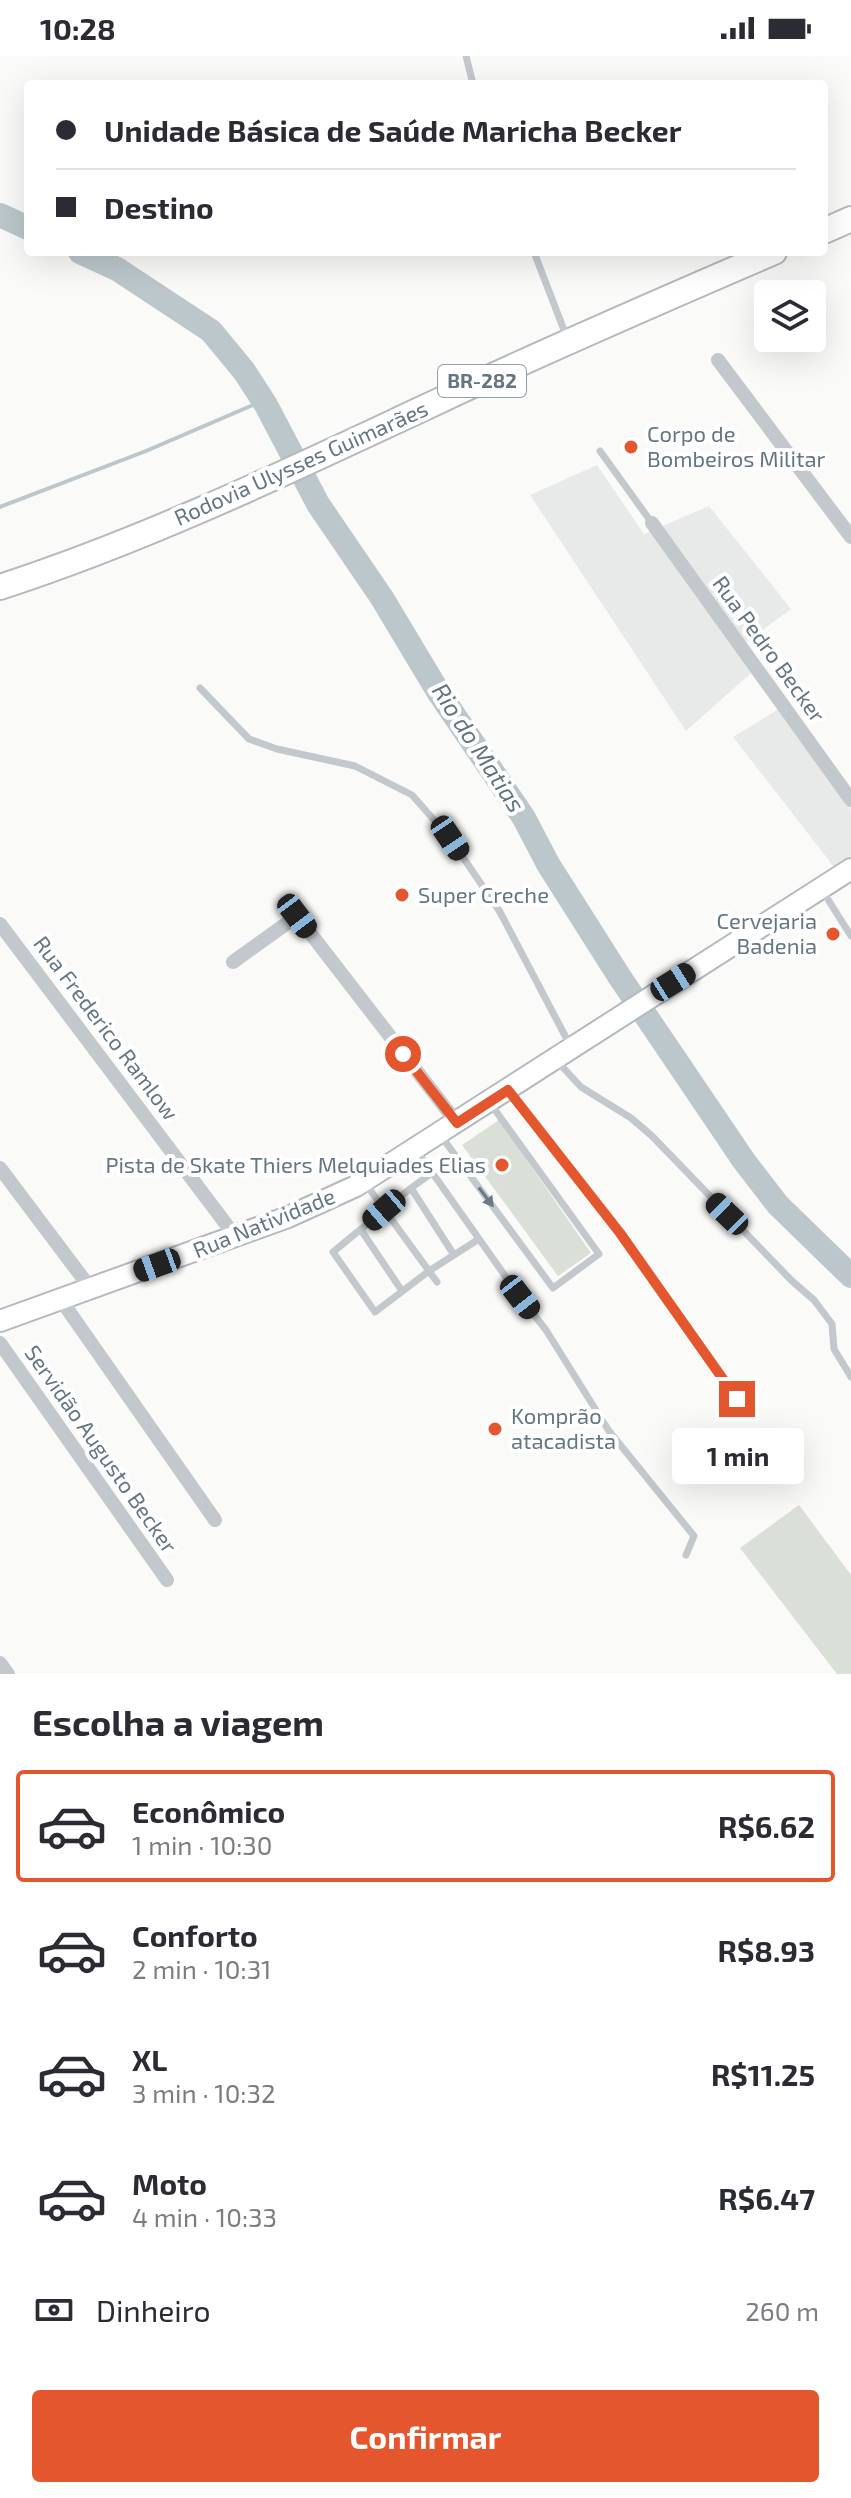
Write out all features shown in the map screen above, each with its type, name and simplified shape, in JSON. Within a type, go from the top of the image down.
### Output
[{"type":"highway","points":[[828,229],[851,219]]},
{"type":"highway","name":"Rodovia Ulysses Guimarães","points":[[0,587],[100,552],[765,256]]},
{"type":"main road","name":"Rua Natividade","points":[[0,1321],[321,1203],[364,1181],[851,869]]},
{"type":"street","points":[[718,360],[851,537]]},
{"type":"street","name":"Rua Pedro Becker","points":[[652,523],[851,800]]},
{"type":"street","points":[[233,962],[297,916],[448,1128]]},
{"type":"street","name":"Rua Frederico Ramlow","points":[[0,924],[235,1236]]},
{"type":"street","points":[[0,1168],[91,1289]]},
{"type":"street","points":[[61,1300],[215,1520]]},
{"type":"street","name":"Servidão Augusto Becker","points":[[0,1343],[167,1580]]},
{"type":"street","points":[[0,1663],[8,1674]]},
{"type":"lane","points":[[466,56],[472,80]]},
{"type":"lane","points":[[536,256],[568,341]]},
{"type":"lane","points":[[600,451],[652,523]]},
{"type":"lane","points":[[200,688],[249,739],[277,749],[355,766],[412,795],[450,838],[500,912],[581,1087],[631,1118],[652,1136],[814,1300],[832,1324],[834,1349],[851,1377]]},
{"type":"lane","points":[[820,889],[851,936]]},
{"type":"lane","points":[[508,1090],[620,1233],[737,1399]]},
{"type":"lane","points":[[448,1128],[553,1288],[599,1254],[489,1102]]},
{"type":"lane","points":[[416,1149],[546,1330],[609,1431],[694,1536],[686,1555]]},
{"type":"lane","points":[[432,1173],[333,1252],[375,1312],[429,1271],[479,1239]]},
{"type":"lane","points":[[364,1181],[437,1282]]},
{"type":"lane","points":[[411,1188],[454,1255]]},
{"type":"lane","points":[[361,1230],[402,1291]]},
{"type":"shaded area","points":[[597,465],[644,534],[709,506],[791,609],[735,650],[751,673],[686,731],[530,495]]},
{"type":"shaded area","points":[[779,709],[851,809],[851,856],[834,867],[733,737]]},
{"type":"shaded area","points":[[499,1120],[591,1253],[558,1276],[462,1145]]},
{"type":"shaded area","points":[[799,1505],[851,1575],[851,1674],[837,1674],[740,1548]]},
{"type":"waterway","name":"Rio do Matias","points":[[0,215],[24,226]]},
{"type":"waterway","name":"Rio do Matias","points":[[89,256],[117,269],[211,331],[244,371],[266,405],[318,504],[382,598],[439,693],[524,818],[548,864],[619,976],[744,1161],[778,1205],[851,1276]]},
{"type":"waterway","points":[[0,507],[146,451],[253,405],[266,405]]},
{"type":"place","name":"Corpo de Bombeiros Militar","points":[[631,447]]},
{"type":"place","name":"Super Creche","points":[[402,895]]},
{"type":"place","name":"Cervejaria Badenia","points":[[833,934]]},
{"type":"place","name":"Pista de Skate Thiers Melquiades Elias","points":[[502,1165]]},
{"type":"place","name":"Komprão atacadista","points":[[495,1429]]},
{"type":"route","points":[[403,1054],[457,1123],[508,1090],[620,1233],[737,1399]]}]
